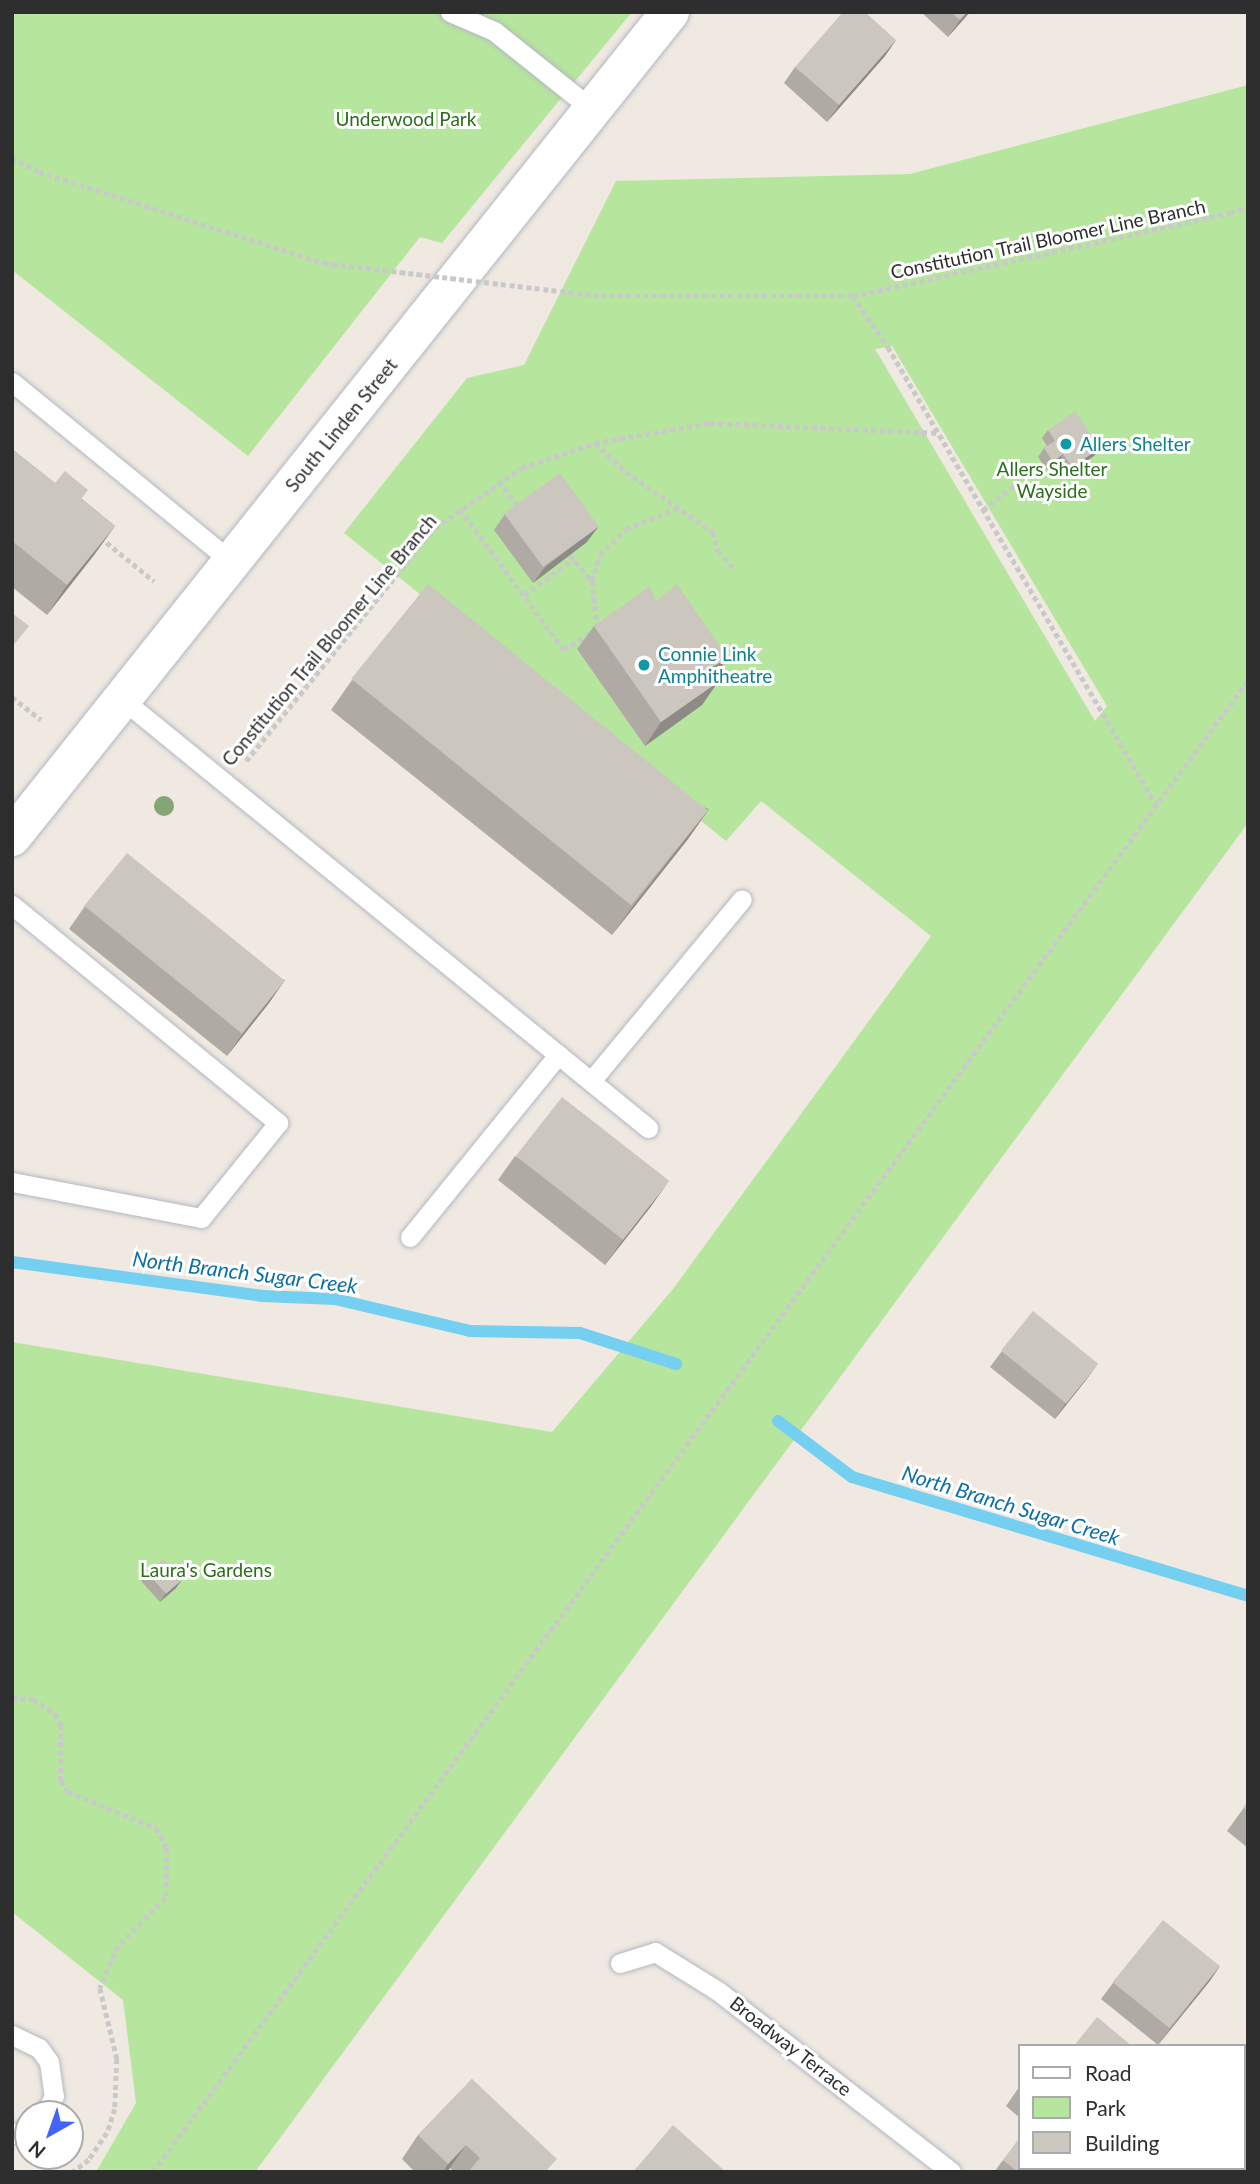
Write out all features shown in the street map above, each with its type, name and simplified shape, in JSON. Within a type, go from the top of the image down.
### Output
[{"type":"main road","name":"South Linden Street","points":[[12,837],[670,12]]},
{"type":"lane","points":[[450,12],[494,31],[593,110]]},
{"type":"lane","points":[[12,382],[232,562]]},
{"type":"lane","points":[[122,699],[226,787],[648,1128]]},
{"type":"lane","points":[[591,1081],[741,899]]},
{"type":"lane","points":[[12,905],[278,1123],[201,1217],[12,1182]]},
{"type":"lane","points":[[410,1237],[558,1055]]},
{"type":"lane","name":"Broadway Terrace","points":[[620,1963],[655,1952],[718,1991],[951,2172]]},
{"type":"lane","points":[[12,2035],[39,2048],[49,2062],[54,2096],[52,2100]]},
{"type":"path","name":"Constitution Trail Bloomer Line Branch","points":[[12,158],[39,172],[324,263],[601,296],[853,296],[1230,214],[1248,206]]},
{"type":"path","points":[[853,296],[939,433],[1157,806]]},
{"type":"path","name":"Constitution Trail Bloomer Line Branch","points":[[226,787],[435,528],[499,481],[522,468],[595,443],[710,423],[939,433]]},
{"type":"path","points":[[595,443],[626,472],[713,532],[718,551],[736,570]]},
{"type":"path","points":[[984,510],[1042,463]]},
{"type":"path","points":[[499,481],[521,510]]},
{"type":"path","points":[[597,628],[592,581],[600,555],[615,537],[678,508]]},
{"type":"path","points":[[460,509],[564,650],[607,622]]},
{"type":"path","points":[[93,532],[154,581]]},
{"type":"path","points":[[524,594],[572,557],[592,581]]},
{"type":"path","points":[[153,2172],[1248,681]]},
{"type":"path","points":[[12,697],[41,720]]},
{"type":"path","points":[[12,1698],[33,1699],[55,1714],[61,1725],[61,1781],[68,1792],[156,1828],[167,1848],[166,1898],[158,1910],[118,1946],[100,1988],[117,2059],[115,2109],[107,2133],[89,2160],[73,2172]]},
{"type":"green space","name":"Underwood Park","points":[[12,12],[632,12],[442,243],[420,237],[248,456],[12,270]]},
{"type":"green space","points":[[1248,85],[1248,823],[255,2172],[96,2172],[136,2103],[123,2000],[12,1912],[12,1342],[552,1432],[673,1289],[931,936],[761,801],[726,841],[344,533],[467,378],[524,365],[616,181],[910,174]],"holes":[[[892,346],[1107,706],[1095,721],[875,349]]]},
{"type":"building","points":[[843,12],[865,12],[896,40],[839,105],[795,67]]},
{"type":"building","points":[[951,12],[967,12],[960,20]]},
{"type":"building","name":"Allers Shelter","points":[[1075,411],[1100,448],[1072,467],[1063,454],[1053,462],[1044,448],[1055,441],[1048,430]]},
{"type":"building","points":[[12,449],[55,483],[65,471],[88,490],[81,499],[115,526],[67,585],[12,541]]},
{"type":"building","points":[[560,473],[599,526],[543,567],[504,514]]},
{"type":"building","points":[[428,584],[708,811],[631,905],[351,679]]},
{"type":"building","name":"Connie Link Amphitheatre","points":[[677,584],[728,658],[705,671],[718,682],[661,722],[594,626],[650,586],[656,601]]},
{"type":"building","points":[[12,613],[29,626],[12,647]]},
{"type":"building","points":[[127,853],[285,981],[242,1034],[84,906]]},
{"type":"building","points":[[562,1097],[669,1181],[623,1240],[516,1156]]},
{"type":"building","points":[[1033,1311],[1098,1364],[1066,1403],[1001,1351]]},
{"type":"building","points":[[163,1559],[182,1580],[166,1594],[147,1573]]},
{"type":"building","points":[[1163,1920],[1220,1966],[1169,2028],[1113,1982]]},
{"type":"building","points":[[1097,2017],[1130,2044],[1076,2044]]},
{"type":"building","points":[[472,2079],[557,2159],[545,2172],[468,2172],[480,2158],[466,2145],[448,2164],[418,2135]]},
{"type":"building","points":[[673,2125],[726,2172],[633,2172]]},
{"type":"building","points":[[1018,2140],[1018,2170],[1064,2170],[1018,2172],[1003,2160]]},
{"type":"waterway","name":"North Branch Sugar Creek","points":[[12,1262],[262,1296],[335,1299],[470,1331],[580,1333],[676,1364]]},
{"type":"waterway","name":"North Branch Sugar Creek","points":[[778,1421],[852,1477],[1248,1596]]},
{"type":"place","name":"Allers Shelter","points":[[1066,444]]},
{"type":"place","name":"Connie Link Amphitheatre","points":[[644,665]]},
{"type":"park label","name":"Allers Shelter Wayside","points":[[1052,480]]},
{"type":"park label","name":"Laura's Gardens","points":[[206,1570]]}]
